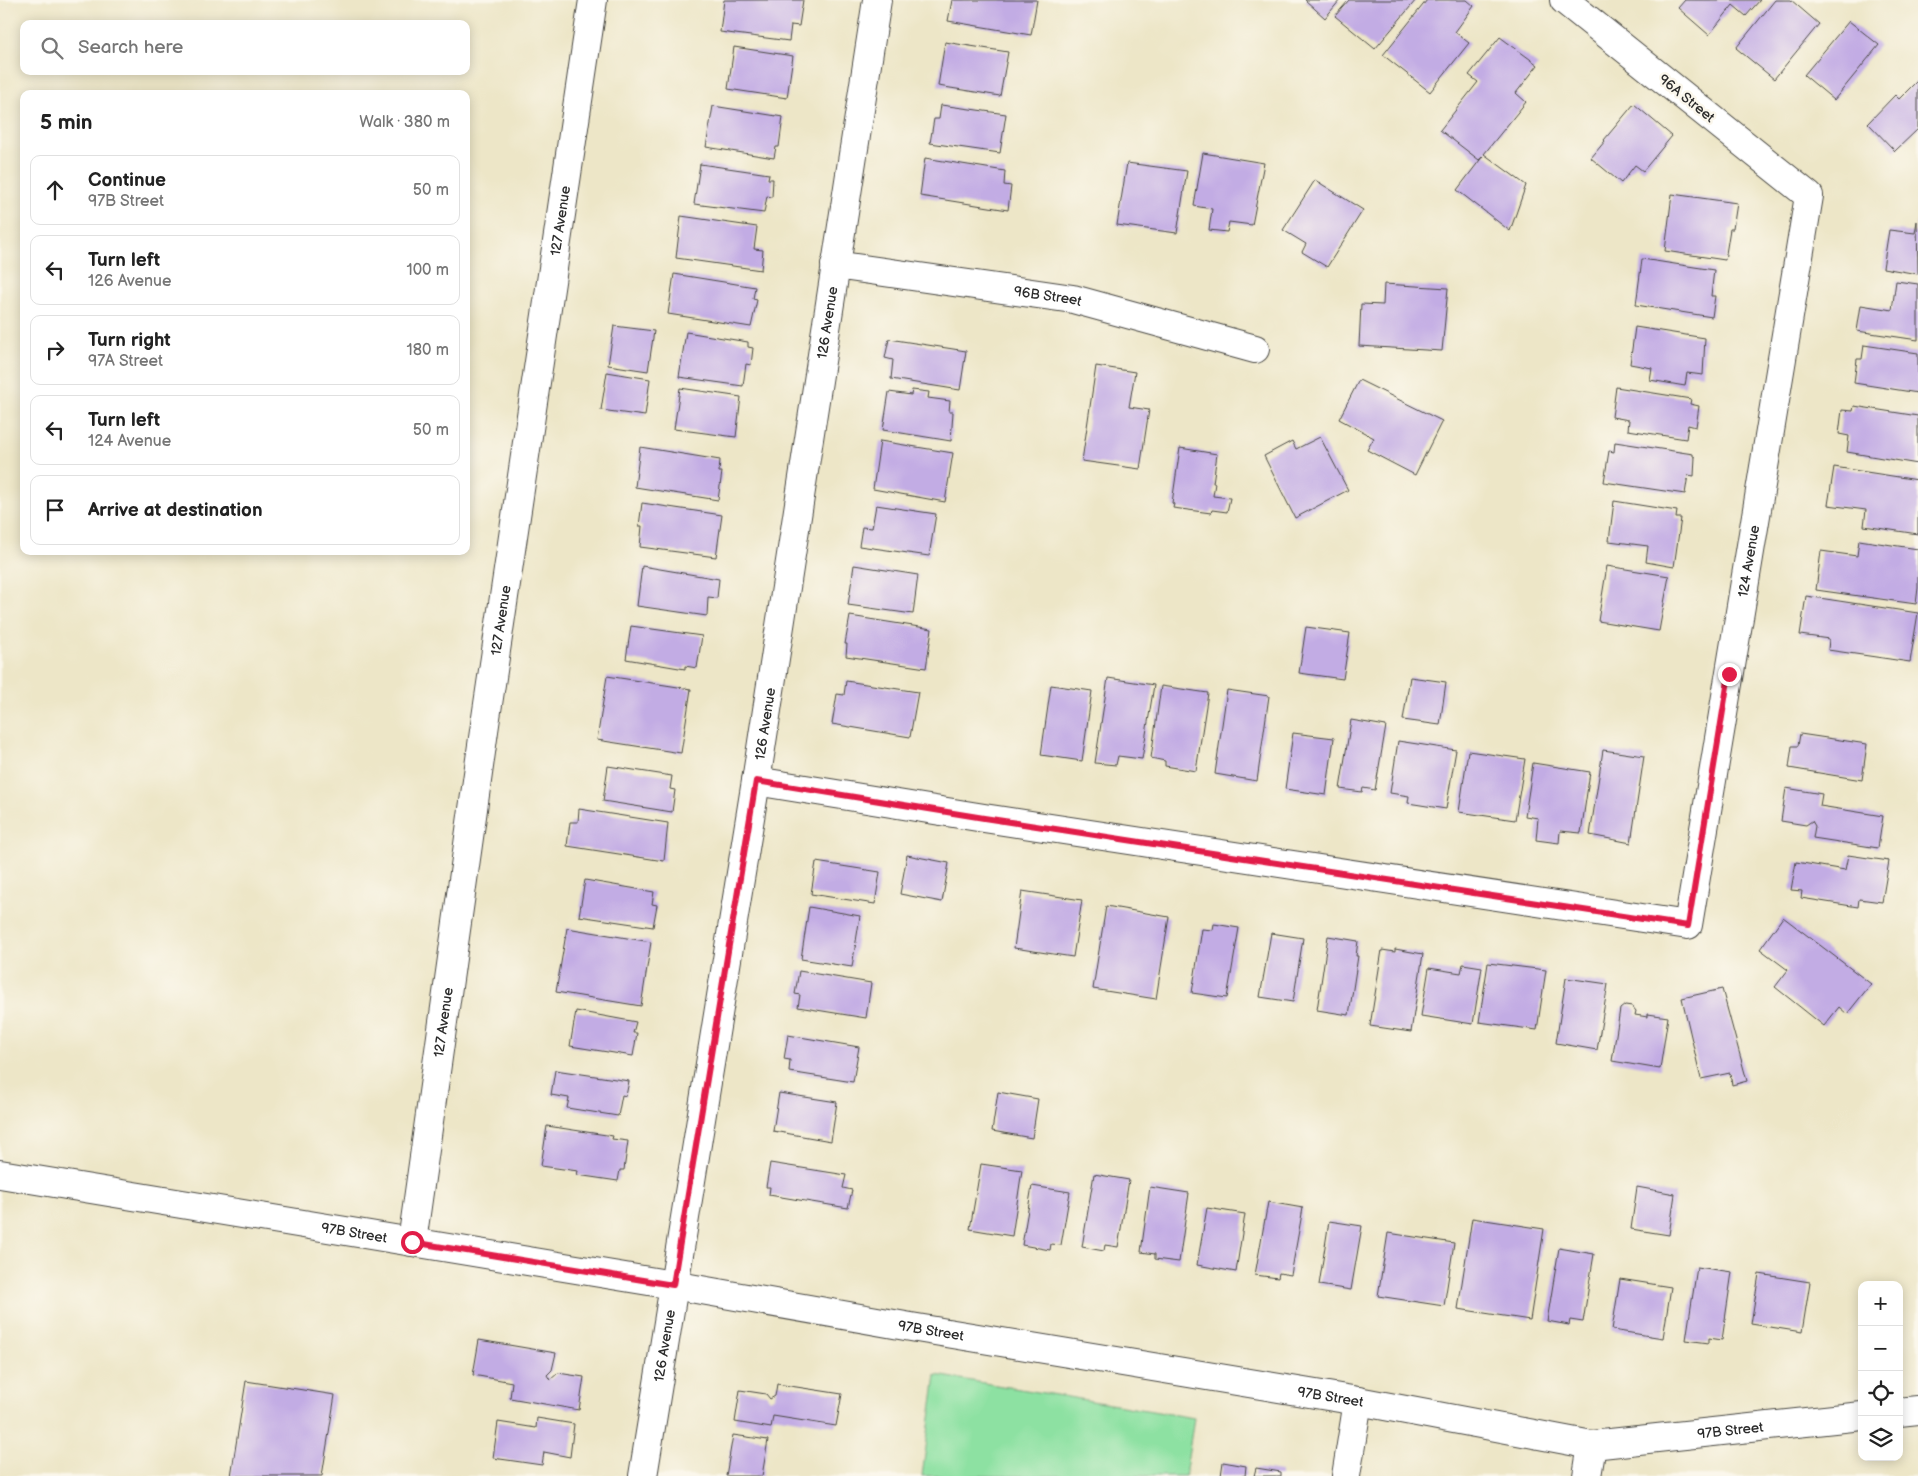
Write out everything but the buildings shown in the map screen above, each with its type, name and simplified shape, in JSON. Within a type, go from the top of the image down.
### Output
[{"type":"street","name":"127 Avenue","points":[[412,1242],[484,731],[593,0]]},
{"type":"street","name":"126 Avenue","points":[[643,1476],[756,781],[877,0]]},
{"type":"street","name":"96A Street","points":[[1564,0],[1809,196]]},
{"type":"street","name":"124 Avenue","points":[[756,781],[984,818],[1688,926],[1809,196]]},
{"type":"street","name":"96B Street","points":[[835,265],[1073,299],[1255,349]]},
{"type":"street","name":"97B Street","points":[[0,1174],[1358,1401],[1592,1445],[1858,1416]]},
{"type":"street","points":[[1346,1476],[1358,1401]]},
{"type":"street","points":[[1903,1412],[1918,1410]]},
{"type":"street","points":[[1587,1476],[1592,1445]]},
{"type":"green space","points":[[936,1375],[1194,1418],[1185,1476],[922,1476]]},
{"type":"route","points":[[412,1242],[673,1285],[756,781],[984,818],[1688,926],[1729,674]]}]
